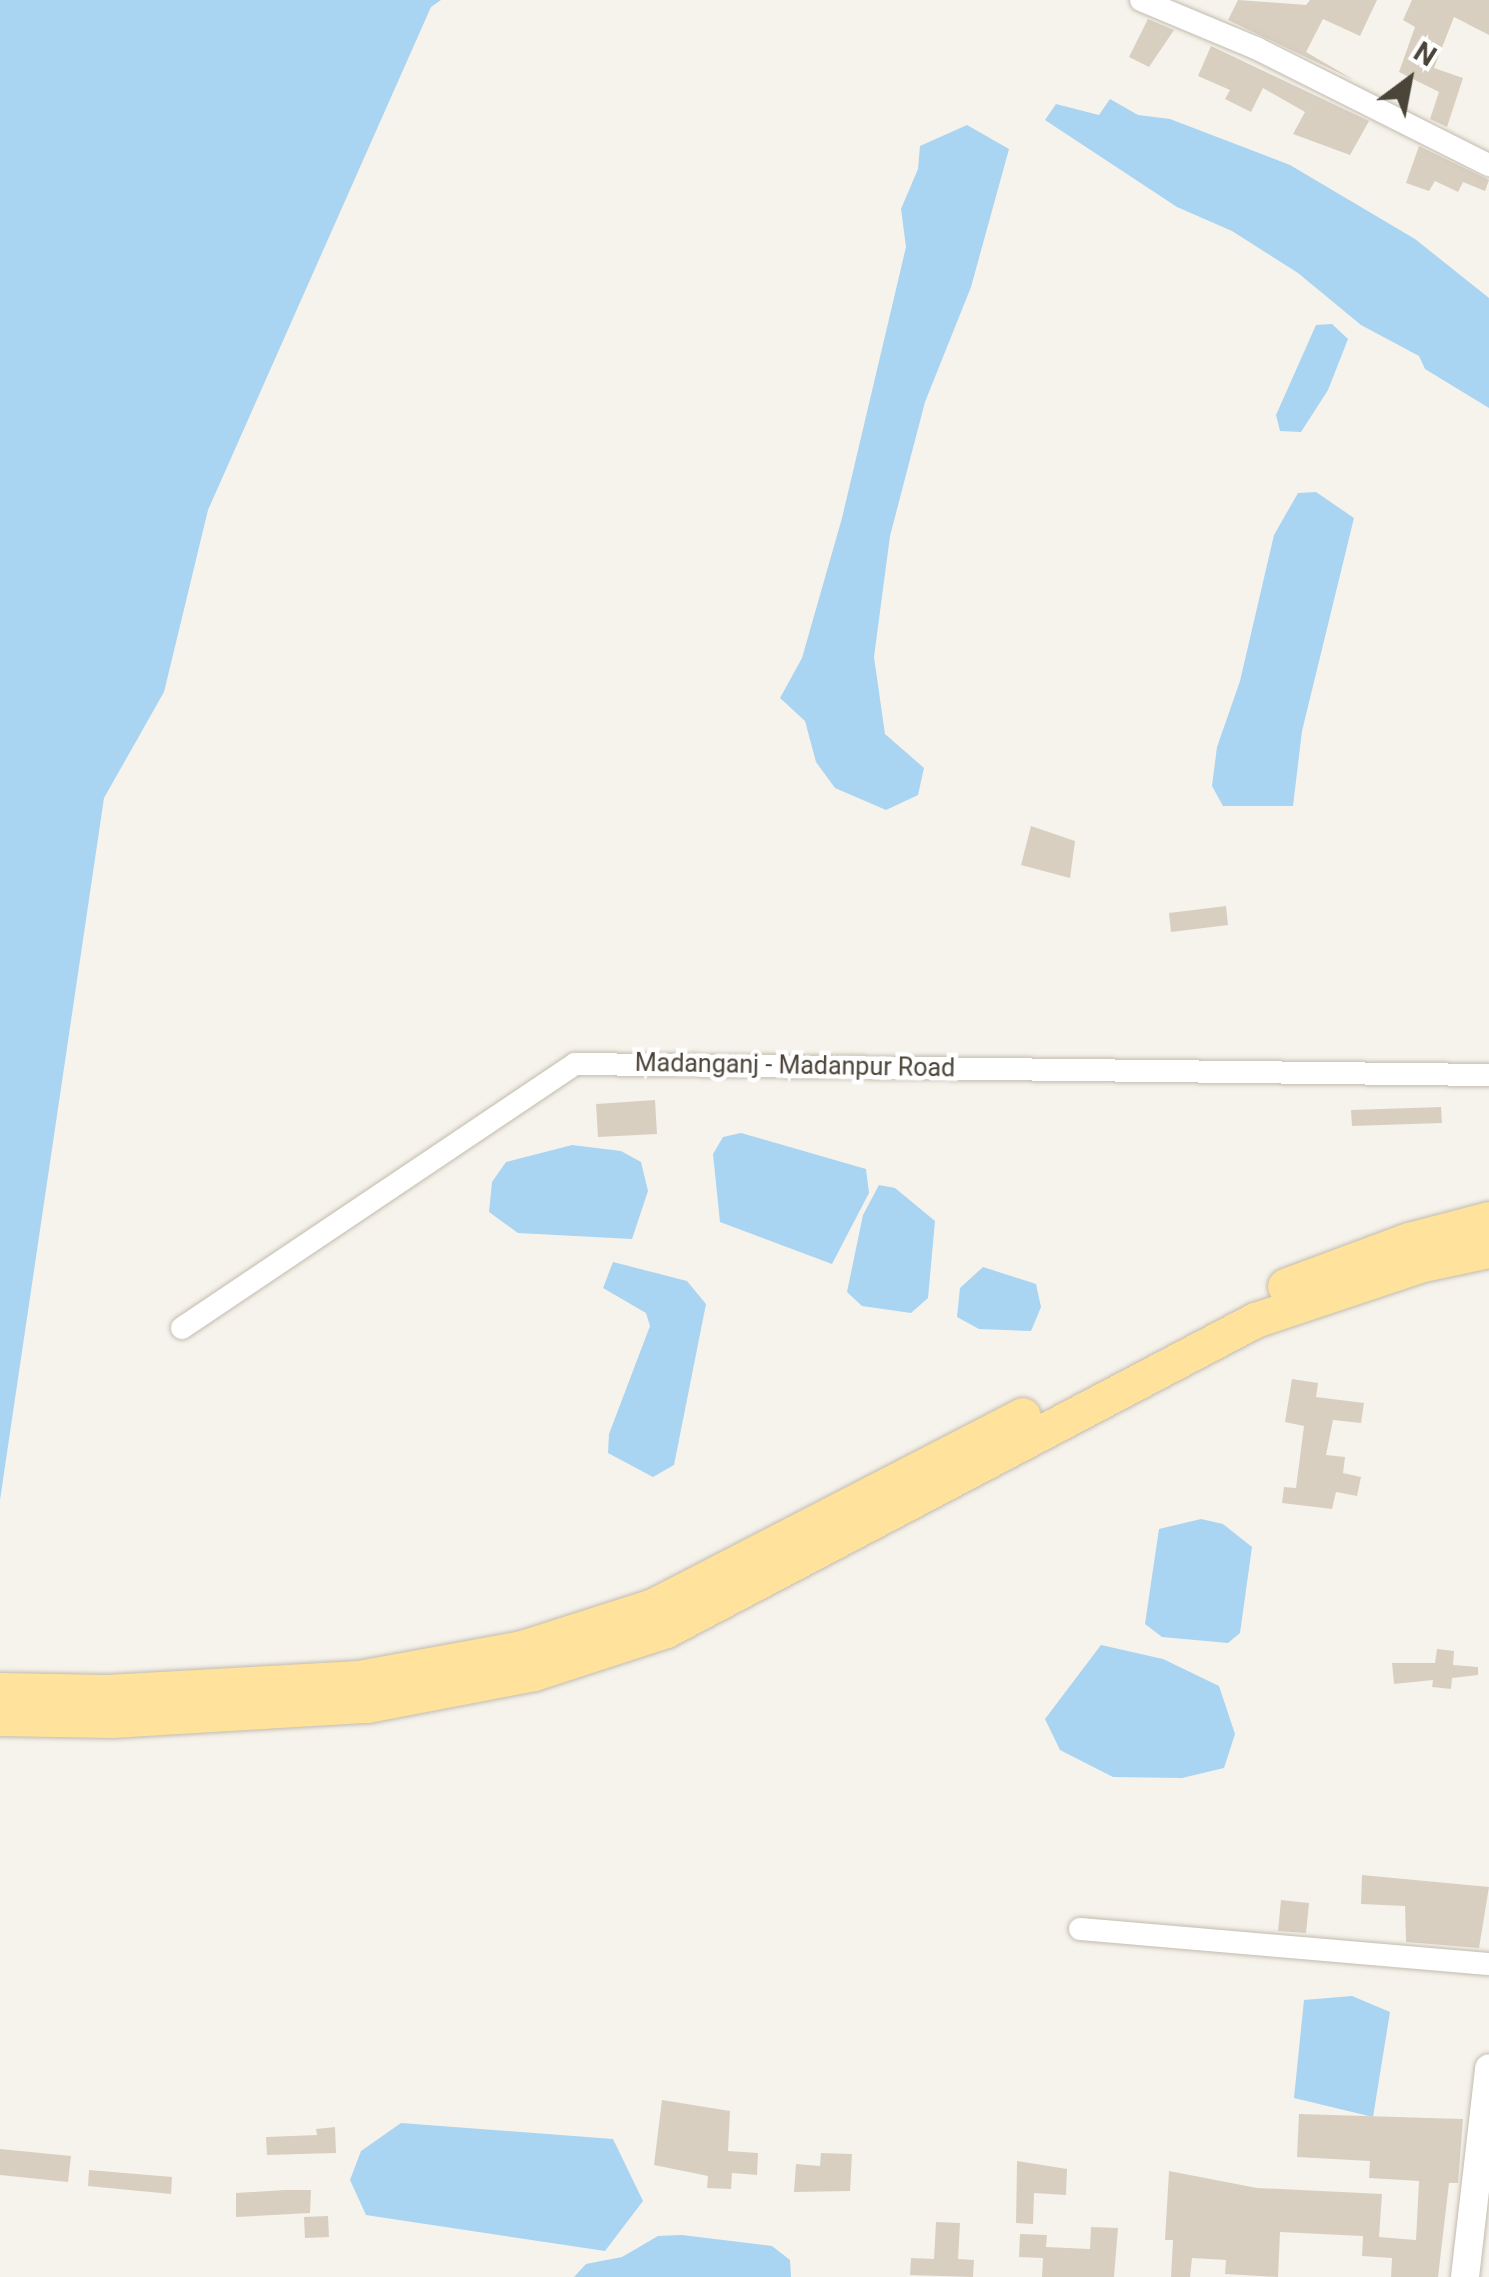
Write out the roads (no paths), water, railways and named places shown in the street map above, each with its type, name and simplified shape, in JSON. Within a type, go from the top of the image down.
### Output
[{"type":"main road","points":[[0,1690],[107,1692],[360,1678],[522,1648],[653,1606],[1245,1300],[1409,1240],[1489,1218]]},
{"type":"main road","points":[[0,1718],[111,1720],[367,1705],[534,1673],[666,1630],[1255,1320],[1419,1265],[1489,1250]]},
{"type":"street","points":[[1141,0],[1256,48],[1489,165]]},
{"type":"street","name":"Madanganj - Madanpur Road","points":[[182,1328],[575,1064],[1489,1075]]},
{"type":"street","points":[[1080,1929],[1489,1964]]},
{"type":"street","points":[[1465,2277],[1489,2068]]},
{"type":"water","points":[[0,0],[441,0],[431,7],[208,510],[164,692],[104,798],[0,1500]]},
{"type":"water","points":[[1110,99],[1138,115],[1170,119],[1290,165],[1415,239],[1489,298],[1489,408],[1425,369],[1419,356],[1361,325],[1298,273],[1232,231],[1177,207],[1045,120],[1056,104],[1099,115]]},
{"type":"water","points":[[967,125],[1009,149],[971,287],[925,402],[890,536],[874,657],[885,734],[924,768],[918,795],[886,810],[835,788],[816,762],[805,721],[780,698],[802,658],[842,518],[906,247],[901,209],[918,169],[920,146]]},
{"type":"water","points":[[1332,324],[1348,339],[1328,390],[1301,432],[1280,431],[1276,415],[1316,325]]},
{"type":"water","points":[[1316,492],[1354,518],[1302,731],[1293,806],[1223,806],[1212,786],[1217,747],[1240,681],[1274,535],[1298,493]]},
{"type":"water","points":[[741,1133],[866,1169],[869,1193],[832,1264],[720,1222],[713,1154],[723,1137]]},
{"type":"water","points":[[572,1145],[621,1151],[641,1162],[648,1191],[632,1239],[518,1233],[489,1212],[492,1182],[506,1162]]},
{"type":"water","points":[[879,1185],[895,1188],[935,1221],[928,1298],[911,1313],[862,1306],[847,1292],[863,1215]]},
{"type":"water","points":[[613,1262],[687,1281],[706,1304],[674,1465],[653,1477],[608,1453],[609,1434],[650,1326],[646,1313],[603,1288]]},
{"type":"water","points":[[983,1267],[1036,1284],[1041,1307],[1031,1331],[979,1329],[957,1317],[960,1288]]},
{"type":"water","points":[[1201,1519],[1223,1524],[1252,1547],[1240,1633],[1228,1643],[1162,1637],[1145,1624],[1159,1529]]},
{"type":"water","points":[[1101,1645],[1163,1659],[1219,1686],[1235,1734],[1224,1768],[1182,1778],[1113,1777],[1060,1750],[1045,1719]]},
{"type":"water","points":[[1352,1996],[1390,2012],[1373,2117],[1294,2098],[1304,2000]]},
{"type":"water","points":[[401,2123],[613,2139],[643,2201],[605,2251],[366,2215],[350,2180],[361,2151]]},
{"type":"water","points":[[682,2235],[772,2246],[790,2260],[791,2277],[574,2277],[586,2264],[622,2257],[658,2236]]}]
